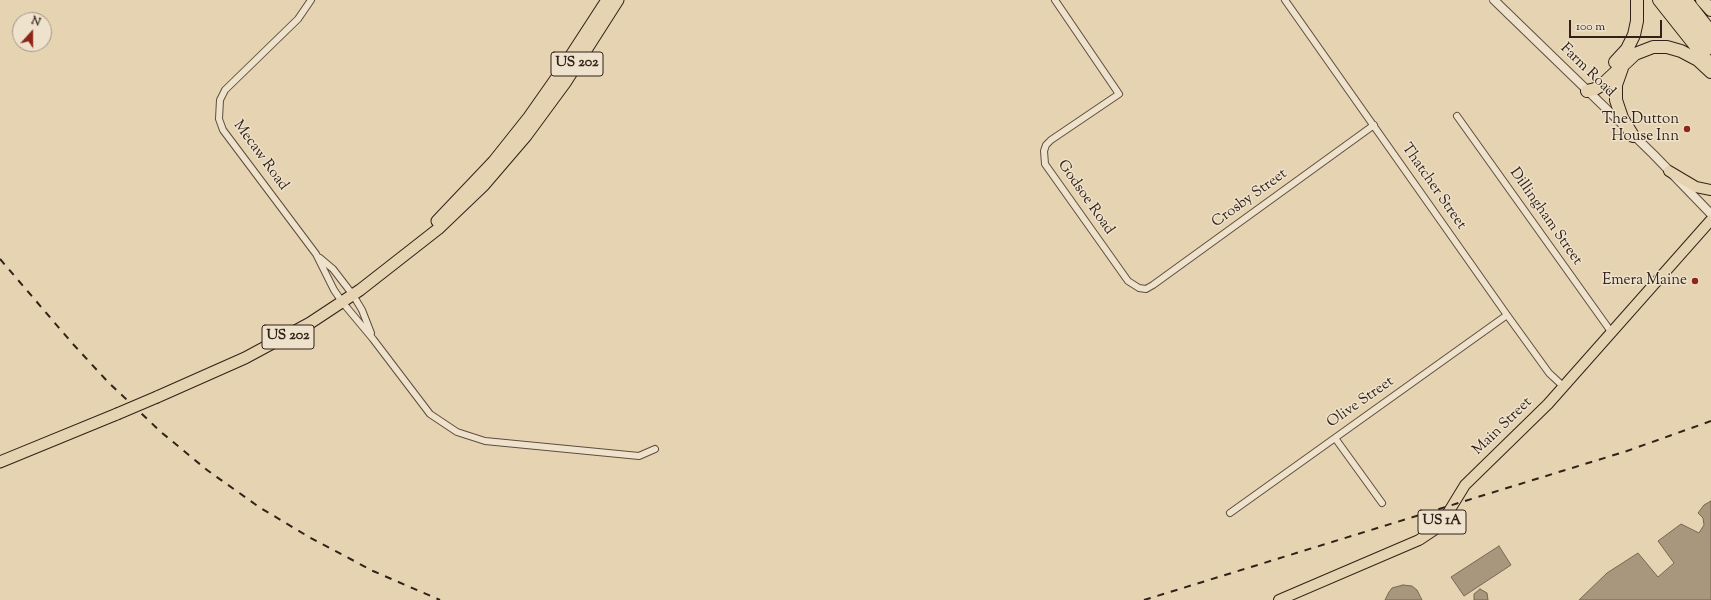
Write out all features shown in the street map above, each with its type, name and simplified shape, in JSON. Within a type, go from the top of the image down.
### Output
[{"type":"highway","name":"US 202","points":[[406,253],[487,169],[523,125],[559,74],[607,0]]},
{"type":"highway","name":"US 202","points":[[0,462],[157,397],[271,346],[343,303],[430,236],[476,192],[512,153],[559,91],[618,0]]},
{"type":"highway","points":[[1587,91],[1621,56],[1629,45],[1636,26],[1637,0]]},
{"type":"highway","points":[[1658,0],[1711,66]]},
{"type":"highway","points":[[1673,0],[1711,48]]},
{"type":"highway","points":[[1686,0],[1711,32]]},
{"type":"highway","points":[[1702,0],[1711,10]]},
{"type":"highway","points":[[1587,91],[1603,84],[1629,59],[1639,52],[1649,48],[1667,47],[1690,55],[1702,63],[1711,72]]},
{"type":"highway","points":[[1629,59],[1618,77],[1615,96],[1620,113],[1633,136]]},
{"type":"main road","points":[[1669,171],[1696,187],[1711,190]]},
{"type":"main road","name":"Main Street","points":[[1279,600],[1418,540],[1440,526],[1465,485],[1564,387],[1711,220]]},
{"type":"street","name":"Mecaw Road","points":[[311,0],[298,19],[225,90],[220,100],[218,112],[219,119],[223,130],[316,254],[334,290],[343,303],[373,338]]},
{"type":"street","name":"Godsoe Road","points":[[1055,0],[1119,94],[1051,140],[1046,145],[1044,151],[1045,164],[1128,281],[1139,288]]},
{"type":"street","name":"Thatcher Street","points":[[1285,0],[1507,315],[1550,373],[1564,387]]},
{"type":"street","name":"Farm Road","points":[[1494,0],[1711,214]]},
{"type":"street","name":"Dillingham Street","points":[[1457,116],[1612,333]]},
{"type":"street","name":"Crosby Street","points":[[1139,288],[1146,289],[1153,285],[1374,125]]},
{"type":"street","name":"Mecaw Road","points":[[316,254],[333,269],[353,295],[362,310],[373,338]]},
{"type":"street","name":"Olive Street","points":[[1230,513],[1507,315]]},
{"type":"street","points":[[373,338],[430,414],[457,432],[485,441],[639,456],[654,449]]},
{"type":"street","points":[[1335,438],[1382,503]]},
{"type":"shaded area","points":[[1711,501],[1711,600],[1579,600],[1607,573],[1638,553],[1658,577],[1674,563],[1658,541],[1681,524],[1699,533],[1704,525],[1703,518],[1698,513],[1704,505]]},
{"type":"shaded area","points":[[1499,546],[1511,565],[1464,596],[1451,577]]},
{"type":"shaded area","points":[[1403,585],[1412,586],[1417,590],[1422,600],[1385,600],[1392,588]]},
{"type":"shaded area","points":[[1480,589],[1487,593],[1488,600],[1474,600],[1474,594]]},
{"type":"railway","points":[[0,259],[72,343],[108,382],[161,432],[207,470],[259,507],[309,537],[373,571],[440,600]]},
{"type":"railway","points":[[1144,600],[1627,451],[1711,421]]},
{"type":"place","name":"The Dutton House Inn","points":[[1687,129]]},
{"type":"place","name":"Emera Maine","points":[[1695,281]]}]
